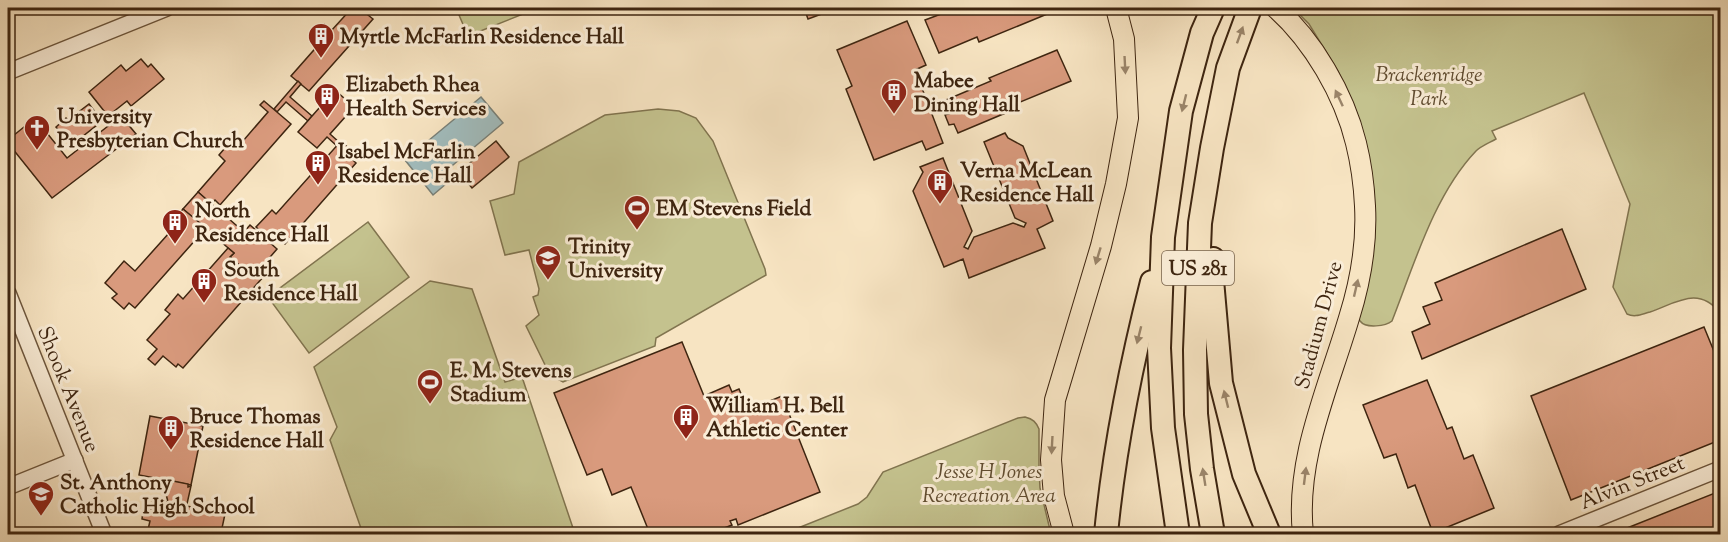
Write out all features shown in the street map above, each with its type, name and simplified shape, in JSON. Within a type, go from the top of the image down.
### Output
[{"type":"highway","name":"US 281","points":[[1178,534],[1163,428],[1159,348],[1163,237],[1181,111],[1202,33],[1213,8]]},
{"type":"highway","name":"US 281","points":[[1213,534],[1196,414],[1195,350],[1200,223],[1228,68],[1250,8]]},
{"type":"highway","points":[[1228,68],[1225,152],[1214,220],[1212,280],[1221,383],[1244,474],[1269,534]]},
{"type":"highway","points":[[1106,534],[1111,481],[1137,343],[1163,237]]},
{"type":"main road","points":[[1064,534],[1054,496],[1051,460],[1055,400],[1101,246],[1116,184],[1128,118],[1124,39],[1116,8]]},
{"type":"main road","name":"Stadium Drive","points":[[1276,8],[1318,57],[1343,105],[1356,142],[1365,208],[1359,277],[1350,317],[1307,457],[1303,534]]},
{"type":"street","points":[[8,72],[167,8]]},
{"type":"street","name":"Shook Avenue","points":[[8,293],[104,534]]},
{"type":"street","points":[[8,487],[75,460]]},
{"type":"street","name":"Alvin Street","points":[[1559,534],[1720,469]]},
{"type":"green space","points":[[456,8],[538,8],[468,36]]},
{"type":"green space","name":"Brackenridge Park","points":[[1293,8],[1720,8],[1720,313],[1704,300],[1696,298],[1679,301],[1638,315],[1627,314],[1613,287],[1630,204],[1584,93],[1492,131],[1496,139],[1476,151],[1448,188],[1426,232],[1392,321],[1376,326],[1363,324],[1359,316],[1365,143],[1356,111],[1338,71],[1309,24]]},
{"type":"green space","name":"EM Stevens Field","points":[[658,109],[679,111],[696,118],[713,141],[766,275],[656,338],[655,346],[563,382],[550,375],[526,326],[539,315],[533,297],[538,295],[539,289],[529,250],[505,255],[490,201],[514,194],[519,162],[605,115]]},
{"type":"green space","points":[[368,222],[409,277],[309,353],[268,297]]},
{"type":"green space","name":"E. M. Stevens Stadium","points":[[430,281],[472,289],[505,382],[522,377],[575,534],[363,534],[330,440],[337,427],[314,367]]},
{"type":"green space","name":"Jesse H Jones Recreation Area","points":[[1025,417],[1034,421],[1039,429],[1040,488],[1051,534],[783,534],[858,504],[867,497],[883,472]]},
{"type":"water","points":[[481,97],[503,123],[447,170],[453,178],[433,195],[405,160]]},
{"type":"building","name":"Myrtle McFarlin Residence Hall","points":[[352,8],[368,8],[372,11],[368,15],[373,19],[309,91],[291,76],[320,43],[312,37],[324,24],[331,31]]},
{"type":"building","points":[[804,8],[838,8],[808,19]]},
{"type":"building","points":[[957,8],[1057,8],[1057,10],[979,42],[977,37],[939,53],[925,20]]},
{"type":"building","name":"Mabee Dining Hall","points":[[907,21],[926,65],[915,70],[943,143],[926,150],[922,141],[874,160],[846,89],[852,86],[837,50]]},
{"type":"building","points":[[1057,50],[1071,81],[1013,105],[1015,109],[958,133],[954,124],[949,125],[945,115],[951,113],[946,100],[991,81],[989,78]]},
{"type":"building","points":[[141,59],[148,67],[151,64],[164,79],[131,106],[127,101],[108,116],[89,92],[121,65],[126,71]]},
{"type":"building","points":[[298,81],[301,84],[290,97],[312,116],[308,121],[286,102],[277,112],[274,109]]},
{"type":"building","name":"Elizabeth Rhea Health Services","points":[[335,90],[354,107],[330,134],[340,143],[337,146],[327,137],[317,148],[298,132]]},
{"type":"building","points":[[264,101],[291,124],[220,205],[215,200],[211,204],[198,192],[225,161],[219,155],[230,142],[237,148],[268,112],[260,105]]},
{"type":"building","points":[[89,104],[102,121],[73,144],[69,139],[67,141],[56,127]]},
{"type":"building","name":"University Presbyterian Church","points":[[121,116],[136,134],[52,198],[8,143],[8,140],[35,118],[67,158]]},
{"type":"building","name":"Verna McLean Residence Hall","points":[[1005,133],[1008,138],[1023,146],[1053,221],[1037,229],[1045,248],[969,278],[963,259],[944,267],[913,191],[923,172],[920,167],[943,158],[972,231],[964,247],[968,249],[974,237],[1013,223],[1024,227],[1026,223],[1015,218],[984,142]]},
{"type":"building","name":"Isabel McFarlin Residence Hall","points":[[341,141],[357,156],[353,160],[356,163],[285,244],[275,235],[271,240],[256,227],[272,210],[276,214]]},
{"type":"building","points":[[496,141],[509,157],[472,188],[459,172]]},
{"type":"building","points":[[198,192],[244,232],[250,225],[277,249],[253,277],[230,257],[234,253],[183,209]]},
{"type":"building","name":"North Residence Hall","points":[[183,209],[206,228],[135,308],[129,303],[124,309],[112,298],[117,294],[105,283],[124,261],[135,271],[178,223],[174,219]]},
{"type":"building","points":[[1562,229],[1586,289],[1422,359],[1412,332],[1430,324],[1423,307],[1442,300],[1435,283]]},
{"type":"building","name":"South Residence Hall","points":[[228,248],[234,253],[230,257],[253,277],[258,271],[264,276],[183,368],[178,364],[176,367],[163,356],[155,365],[148,359],[157,349],[147,340],[170,314],[165,310],[178,294],[183,299]]},
{"type":"building","points":[[1704,327],[1720,366],[1720,440],[1571,500],[1531,396]]},
{"type":"building","name":"William H. Bell Athletic Center","points":[[682,342],[704,396],[729,385],[732,392],[739,389],[748,410],[782,396],[820,492],[738,525],[736,519],[730,521],[732,525],[709,534],[650,534],[631,487],[612,495],[602,469],[587,475],[554,393]]},
{"type":"building","points":[[1427,380],[1447,429],[1452,427],[1464,459],[1473,455],[1494,508],[1433,533],[1415,485],[1408,488],[1396,454],[1384,458],[1363,405]]},
{"type":"building","name":"Bruce Thomas Residence Hall","points":[[150,416],[203,426],[191,485],[139,475]]},
{"type":"building","points":[[173,481],[191,486],[187,504],[168,502],[166,494],[169,483]]},
{"type":"building","points":[[1720,491],[1720,534],[1612,534]]},
{"type":"building","points":[[153,499],[225,514],[222,528],[229,529],[228,534],[147,534],[150,521],[142,519],[143,512],[150,513]]},
{"type":"place","name":"Myrtle McFarlin Residence Hall","points":[[321,59]]},
{"type":"place","name":"Mabee Dining Hall","points":[[894,115]]},
{"type":"place","name":"Elizabeth Rhea Health Services","points":[[327,119]]},
{"type":"place","name":"University Presbyterian Church","points":[[37,151]]},
{"type":"place","name":"Isabel McFarlin Residence Hall","points":[[318,186]]},
{"type":"place","name":"Verna McLean Residence Hall","points":[[940,205]]},
{"type":"place","name":"EM Stevens Field","points":[[637,231]]},
{"type":"place","name":"North Residence Hall","points":[[175,245]]},
{"type":"place","name":"Trinity University","points":[[548,281]]},
{"type":"place","name":"South Residence Hall","points":[[204,304]]},
{"type":"place","name":"E. M. Stevens Stadium","points":[[430,405]]},
{"type":"place","name":"William H. Bell Athletic Center","points":[[686,440]]},
{"type":"place","name":"Bruce Thomas Residence Hall","points":[[171,451]]},
{"type":"place","name":"St. Anthony Catholic High School","points":[[41,517]]}]
